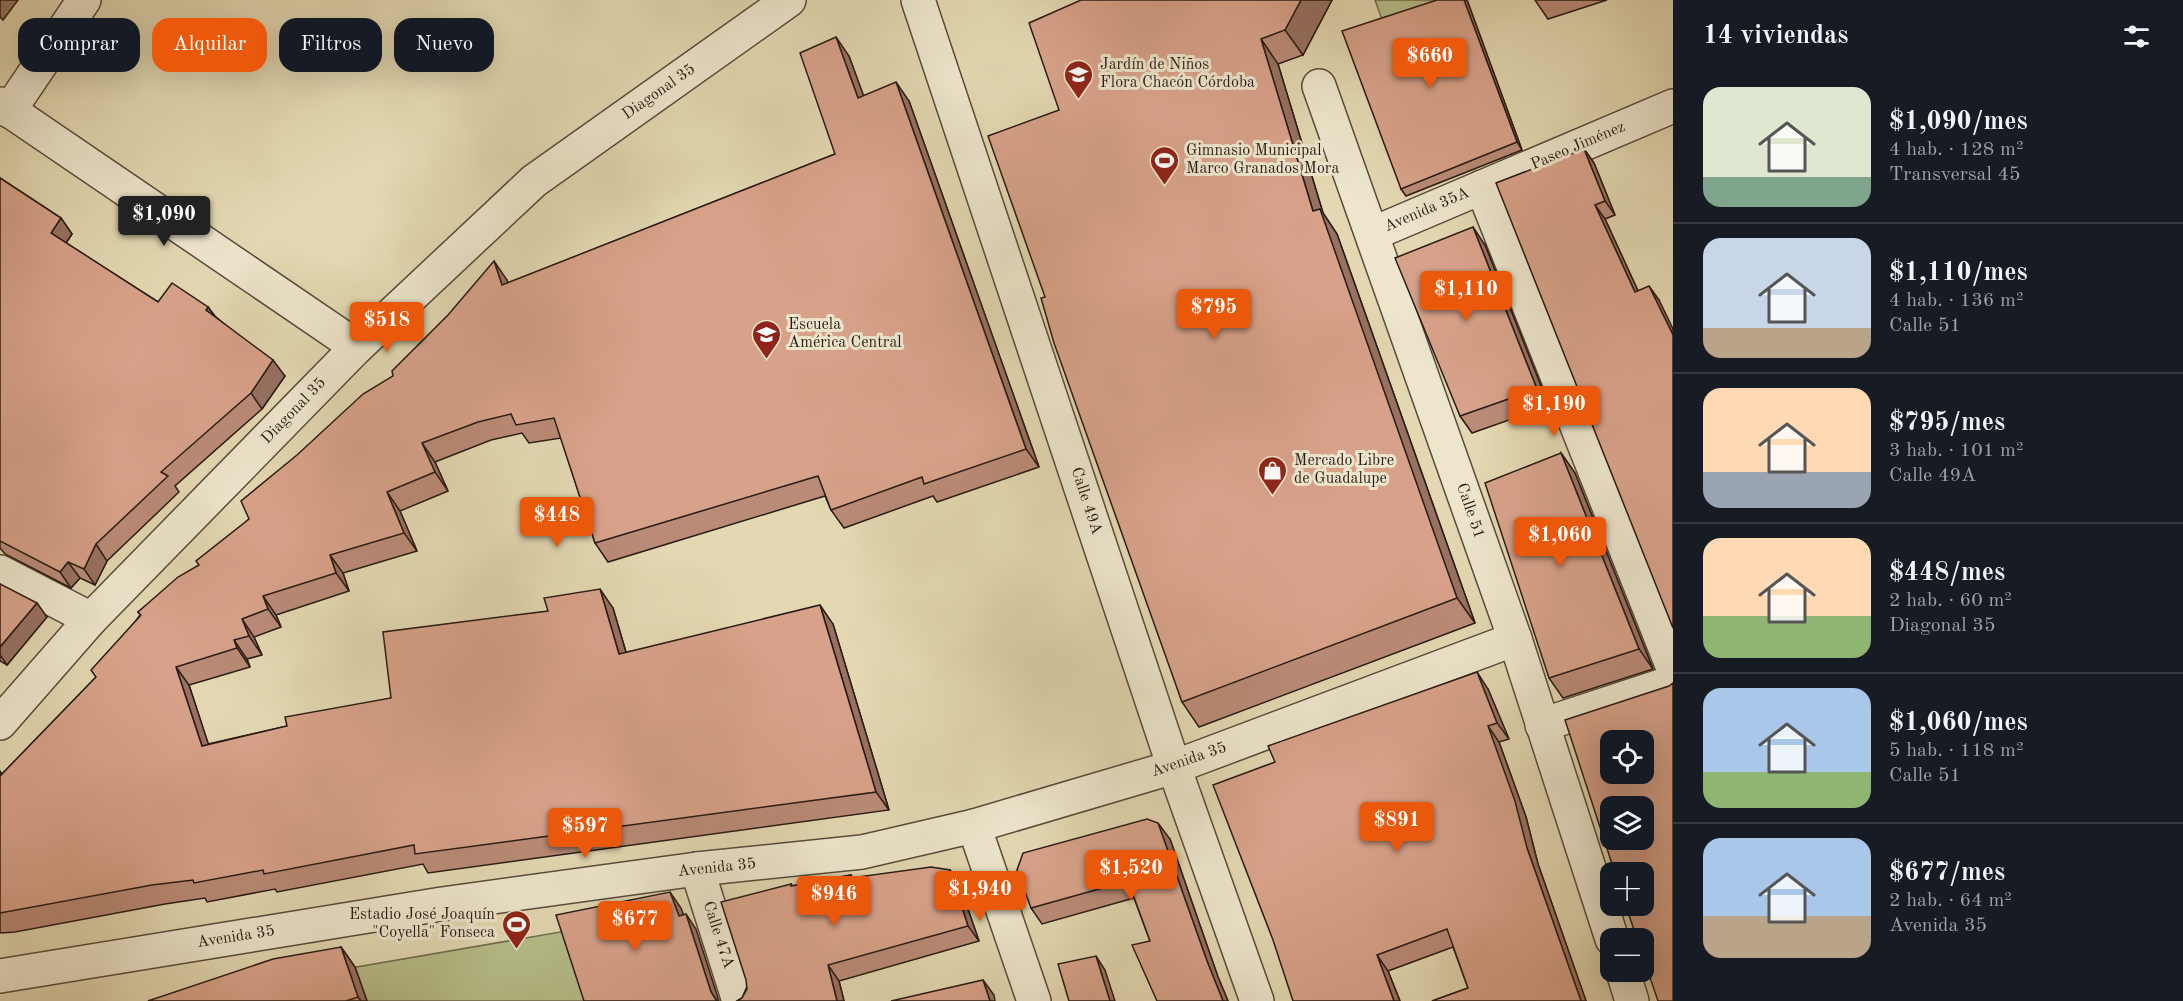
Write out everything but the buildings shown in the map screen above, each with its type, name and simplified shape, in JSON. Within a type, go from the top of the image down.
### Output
[{"type":"street","points":[[84,0],[5,107],[357,347]]},
{"type":"street","name":"Diagonal 35","points":[[0,723],[91,619],[357,347],[534,181],[789,0]]},
{"type":"street","name":"Calle 49A","points":[[918,0],[1174,767],[1257,1001]]},
{"type":"street","name":"Calle 51","points":[[1319,86],[1515,639],[1608,928]]},
{"type":"street","name":"Paseo Jiménez","points":[[1482,187],[1673,106]]},
{"type":"street","points":[[1482,187],[1673,668]]},
{"type":"street","name":"Avenida 35A","points":[[1372,234],[1482,187]]},
{"type":"street","points":[[0,572],[91,619]]},
{"type":"street","name":"Avenida 35","points":[[0,975],[442,904],[697,869],[862,852],[974,826],[1174,767],[1515,639]]},
{"type":"street","points":[[1542,725],[1673,682]]},
{"type":"street","points":[[974,826],[1034,1001]]},
{"type":"street","name":"Calle 47A","points":[[697,869],[739,1001]]},
{"type":"street","points":[[1626,982],[1632,1001]]},
{"type":"green space","points":[[1375,0],[1444,0],[1382,20]]},
{"type":"green space","name":"Estadio José Joaquín \"Coyella\" Fonseca","points":[[566,931],[590,1001],[221,1001],[287,979]]},
{"type":"place","name":"Jardín de Niños Flora Chacón Córdoba","points":[[1079,100]]},
{"type":"place","name":"Gimnasio Municipal Marco Granados Mora","points":[[1165,186]]},
{"type":"place","name":"Escuela América Central","points":[[767,360]]},
{"type":"place","name":"Mercado Libre de Guadalupe","points":[[1273,496]]},
{"type":"place","name":"Estadio José Joaquín \"Coyella\" Fonseca","points":[[516,950]]}]
